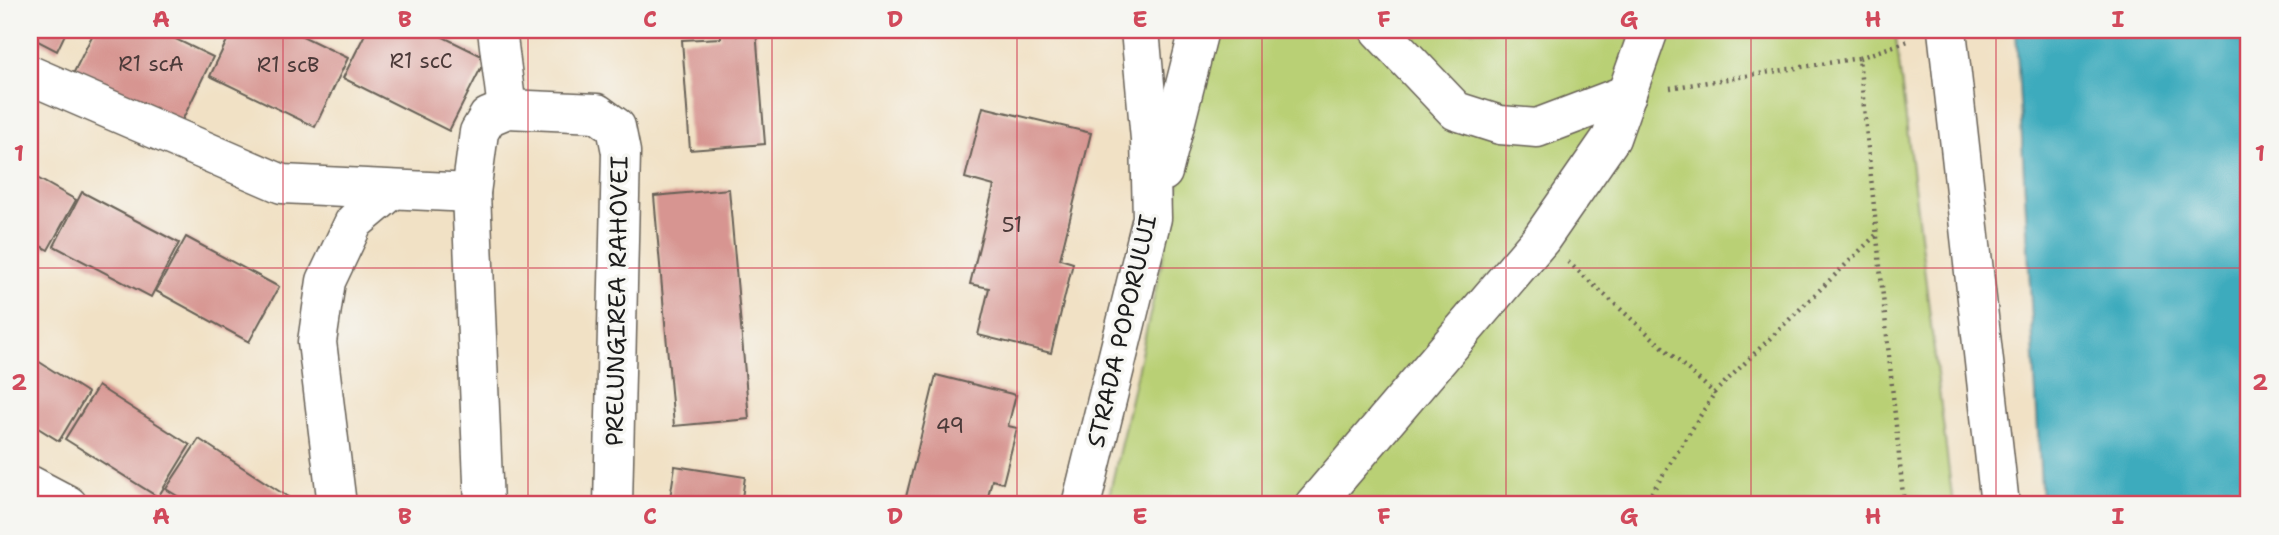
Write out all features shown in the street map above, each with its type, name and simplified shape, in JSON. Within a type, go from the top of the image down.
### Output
[{"type":"street","points":[[484,505],[471,193],[479,132],[488,117],[507,109],[497,30]]},
{"type":"street","name":"STRADA POPORULUI","points":[[1081,505],[1152,218],[1150,139],[1140,30]]},
{"type":"street","points":[[1152,218],[1199,30]]},
{"type":"street","points":[[1379,30],[1456,111],[1500,125],[1537,128],[1628,94]]},
{"type":"street","points":[[1314,505],[1541,239],[1611,138],[1649,30]]},
{"type":"street","points":[[1932,34],[2000,505]]},
{"type":"street","points":[[30,75],[282,184],[471,193]]},
{"type":"street","name":"PRELUNGIREA RAHOVEI","points":[[507,109],[597,113],[616,127],[621,152],[613,505]]},
{"type":"street","points":[[337,505],[317,342],[326,281],[354,222],[392,190]]},
{"type":"street","points":[[30,485],[68,505]]},
{"type":"path","points":[[1628,94],[1859,58],[1932,34]]},
{"type":"path","points":[[1859,58],[1904,505]]},
{"type":"path","points":[[1644,505],[1714,393],[1877,234]]},
{"type":"path","points":[[1541,239],[1714,393]]},
{"type":"green space","points":[[1214,30],[1895,30],[1953,505],[1107,505]]},
{"type":"water","points":[[2016,30],[2249,30],[2249,505],[2042,505]]},
{"type":"building","points":[[30,30],[67,30],[57,51],[30,37]]},
{"type":"building","points":[[95,30],[157,30],[213,57],[178,129],[72,76]]},
{"type":"building","points":[[232,30],[290,30],[348,58],[315,127],[210,76]]},
{"type":"building","points":[[367,30],[429,30],[486,58],[449,131],[343,78]]},
{"type":"building","points":[[721,30],[756,30],[765,144],[690,150],[682,40],[721,38]]},
{"type":"building","points":[[983,107],[1091,133],[1060,259],[1073,263],[1051,353],[978,335],[989,288],[970,284],[994,186],[965,178]]},
{"type":"building","points":[[30,174],[76,200],[48,250],[30,240]]},
{"type":"building","points":[[729,189],[749,419],[674,426],[654,196]]},
{"type":"building","points":[[82,192],[179,243],[151,297],[54,246]]},
{"type":"building","points":[[186,237],[279,287],[249,342],[156,291]]},
{"type":"building","points":[[30,356],[88,393],[59,441],[30,423]]},
{"type":"building","points":[[936,375],[1016,395],[1008,426],[1017,428],[1003,483],[992,480],[986,505],[922,505],[905,501]]},
{"type":"building","points":[[98,386],[190,445],[158,497],[65,439]]},
{"type":"building","points":[[199,439],[288,497],[283,505],[192,505],[166,489]]},
{"type":"building","points":[[675,466],[745,477],[741,505],[669,505]]}]
